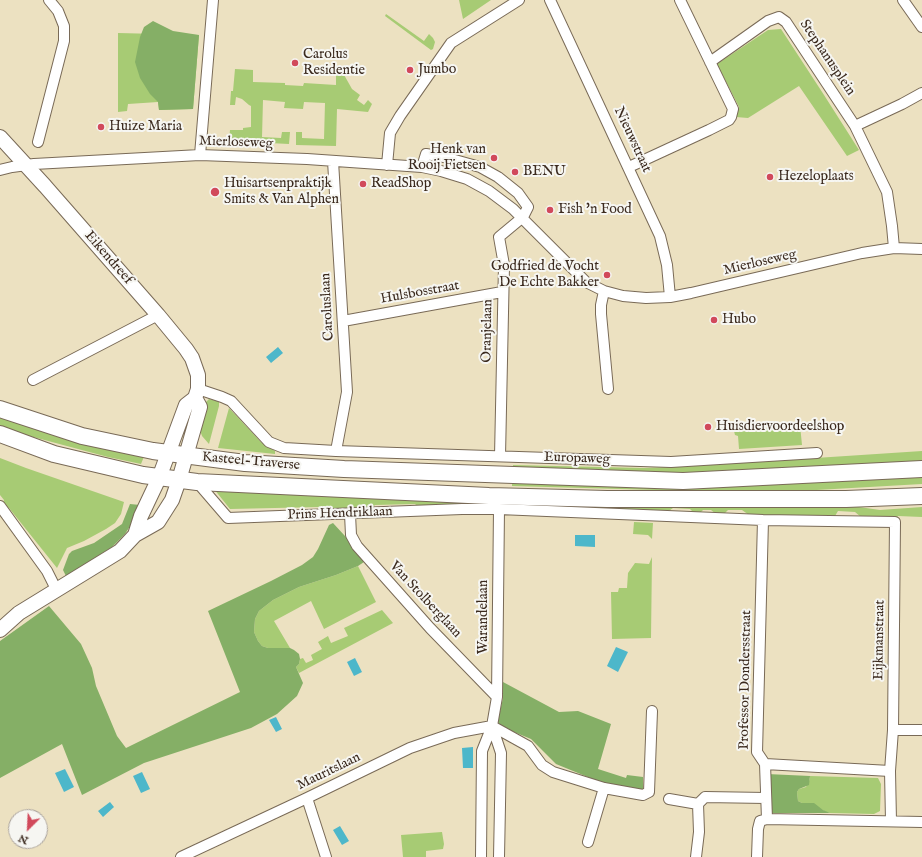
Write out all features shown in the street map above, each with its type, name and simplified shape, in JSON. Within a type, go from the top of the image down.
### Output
[{"type":"main road","name":"Kasteel-Traverse","points":[[0,409],[82,436],[153,451],[187,456],[245,463],[329,468],[509,474]]},
{"type":"main road","name":"Kasteel-Traverse","points":[[0,434],[54,454],[143,475],[197,482],[489,496],[607,499],[846,499],[922,496]]},
{"type":"main road","name":"Europaweg","points":[[509,474],[683,482],[922,469]]},
{"type":"street","points":[[38,142],[64,41],[64,26],[58,10],[49,0]]},
{"type":"street","points":[[200,155],[213,0]]},
{"type":"street","name":"Nieuwstraat","points":[[550,0],[660,236],[667,265],[670,296]]},
{"type":"street","points":[[629,167],[709,130],[729,120],[731,117],[733,109],[680,0]]},
{"type":"street","points":[[903,0],[922,27]]},
{"type":"street","points":[[388,165],[390,133],[400,116],[451,43],[516,1]]},
{"type":"street","name":"Stephanusplein","points":[[710,62],[768,21],[779,17],[786,22],[855,126]]},
{"type":"street","points":[[894,248],[887,192],[855,126],[922,93]]},
{"type":"street","name":"Eikendreef","points":[[0,137],[158,315],[192,358],[198,375],[196,393],[200,407],[179,480]]},
{"type":"street","points":[[422,167],[426,154],[444,157],[480,167],[498,177],[518,193],[528,207],[523,217]]},
{"type":"street","name":"Mierloseweg","points":[[0,170],[26,165],[200,155],[422,167],[467,179],[489,191],[523,217],[586,282],[604,291],[623,296],[646,298],[670,296],[762,277],[862,253],[894,248],[922,248]]},
{"type":"street","name":"Caroluslaan","points":[[333,161],[346,392],[336,451]]},
{"type":"street","name":"Oranjelaan","points":[[500,456],[502,292],[504,265],[500,237],[523,217]]},
{"type":"street","points":[[604,291],[601,314],[608,389]]},
{"type":"street","name":"Hulsbosstraat","points":[[343,321],[502,292]]},
{"type":"street","points":[[33,380],[158,315]]},
{"type":"street","points":[[0,630],[19,613],[120,551],[134,534],[159,478],[186,405],[196,393],[222,397],[231,401],[269,442],[284,448],[336,451]]},
{"type":"street","name":"Europaweg","points":[[336,451],[671,462],[817,453]]},
{"type":"street","points":[[134,534],[158,522],[172,500],[179,480]]},
{"type":"street","name":"Prins Hendriklaan","points":[[197,482],[228,518],[462,509],[499,509]]},
{"type":"street","points":[[0,506],[47,571],[56,589]]},
{"type":"street","points":[[499,509],[763,520]]},
{"type":"street","name":"Warandelaan","points":[[481,857],[482,751],[492,726],[497,697],[499,509]]},
{"type":"street","name":"Van Stolberglaan","points":[[350,514],[351,535],[357,546],[430,628],[497,697]]},
{"type":"street","name":"Eijkmanstraat","points":[[763,520],[895,522],[890,771],[891,821]]},
{"type":"street","name":"Professor Dondersstraat","points":[[763,520],[757,752],[765,764],[767,819]]},
{"type":"street","points":[[492,726],[528,746],[542,765],[553,772],[604,788],[643,795],[650,792],[652,711]]},
{"type":"street","name":"Warandelaan","points":[[492,726],[501,753],[499,857]]},
{"type":"street","name":"Mauritslaan","points":[[182,857],[193,855],[410,748],[454,733],[492,726]]},
{"type":"street","points":[[892,730],[922,730]]},
{"type":"street","points":[[765,764],[890,771]]},
{"type":"street","points":[[588,842],[604,788]]},
{"type":"street","points":[[696,857],[699,832],[698,804],[705,796],[766,798]]},
{"type":"street","points":[[308,798],[326,857]]},
{"type":"street","points":[[669,800],[698,804]]},
{"type":"street","points":[[757,857],[758,829],[760,821],[767,819],[922,822]]},
{"type":"green space","points":[[459,0],[491,0],[463,19]]},
{"type":"green space","points":[[386,14],[424,41],[429,34],[435,42],[433,49],[431,50],[385,16]]},
{"type":"green space","points":[[153,21],[173,31],[199,35],[193,109],[159,110],[158,102],[150,94],[140,78],[135,62],[140,37],[144,27]]},
{"type":"green space","points":[[781,29],[859,150],[847,156],[799,86],[748,118],[736,117],[739,107],[717,64],[768,30]]},
{"type":"green space","points":[[118,33],[199,35],[193,109],[159,110],[158,102],[128,104],[127,111],[118,112]]},
{"type":"green space","points":[[235,69],[253,70],[253,82],[285,83],[285,85],[303,86],[304,83],[336,85],[336,73],[343,73],[352,89],[360,95],[357,100],[364,105],[368,100],[372,104],[368,112],[337,109],[336,146],[296,145],[296,132],[302,132],[302,138],[324,139],[325,103],[304,102],[303,109],[284,108],[285,102],[263,100],[262,137],[281,138],[282,132],[290,132],[289,144],[229,141],[230,130],[243,130],[243,128],[251,127],[251,106],[242,99],[236,97],[235,105],[230,105]]},
{"type":"green space","points":[[209,399],[219,402],[219,406],[209,444],[202,436],[200,430],[206,402]]},
{"type":"green space","points":[[229,408],[261,442],[275,451],[275,454],[218,448]]},
{"type":"green space","points":[[0,414],[145,454],[141,464],[108,457],[7,430],[0,427]]},
{"type":"green space","points":[[800,425],[802,445],[739,449],[738,436],[735,435],[734,431]]},
{"type":"green space","points":[[922,451],[922,462],[712,473],[630,473],[513,468],[513,465],[644,468],[694,466]]},
{"type":"green space","points":[[0,458],[124,502],[121,514],[115,523],[106,529],[67,548],[57,568],[9,508],[3,506],[4,500],[0,495]]},
{"type":"green space","points":[[922,474],[922,484],[764,493],[512,486],[512,482]]},
{"type":"green space","points":[[214,489],[485,498],[485,505],[419,508],[415,504],[375,505],[370,510],[325,511],[319,507],[230,509]]},
{"type":"green space","points":[[496,499],[852,506],[880,510],[922,507],[922,517],[898,516],[894,520],[890,516],[861,517],[855,512],[838,511],[835,516],[749,515],[742,510],[728,510],[724,514],[716,514],[711,510],[703,510],[699,514],[694,513],[690,509],[673,508],[666,513],[496,506]]},
{"type":"green space","points":[[130,504],[140,505],[136,517],[125,534],[112,547],[66,576],[63,570],[69,554],[72,551],[94,543],[122,524]]},
{"type":"green space","points":[[634,522],[653,523],[652,539],[648,535],[633,534]]},
{"type":"green space","points":[[333,523],[367,560],[358,566],[299,587],[273,600],[259,611],[255,619],[254,632],[262,646],[268,648],[290,648],[299,654],[299,664],[296,667],[303,683],[297,696],[277,714],[251,728],[144,763],[82,795],[62,744],[0,778],[0,641],[49,606],[81,644],[92,668],[96,686],[117,736],[126,748],[240,692],[208,611],[302,565],[313,557],[329,525]]},
{"type":"green space","points":[[652,557],[651,638],[612,639],[611,592],[618,592],[619,588],[627,588],[628,573],[635,563],[649,564]]},
{"type":"green space","points":[[358,566],[376,602],[324,629],[311,601],[274,621],[290,648],[268,648],[262,646],[258,641],[254,632],[255,619],[259,611],[273,600],[299,587]]},
{"type":"green space","points":[[382,610],[393,623],[299,673],[296,667],[299,664],[300,659],[303,658],[306,663],[313,660],[311,655],[322,649],[318,642],[328,636],[331,643],[348,636],[344,628]]},
{"type":"green space","points":[[503,682],[559,712],[578,711],[611,724],[598,769],[626,778],[627,775],[643,777],[643,790],[600,782],[556,764],[531,739],[497,725],[503,698]]},
{"type":"green space","points":[[767,774],[810,776],[809,785],[799,789],[797,792],[798,801],[802,803],[814,803],[830,813],[768,813]]},
{"type":"green space","points":[[810,776],[878,778],[881,784],[880,811],[874,814],[830,813],[810,803],[802,803],[798,801],[797,792],[799,789],[806,787]]},
{"type":"green space","points":[[442,832],[444,844],[443,849],[426,851],[426,857],[403,857],[401,835]]},
{"type":"water","points":[[278,347],[283,353],[271,363],[266,357]]},
{"type":"water","points":[[575,535],[595,535],[595,547],[575,546]]},
{"type":"water","points":[[616,647],[628,652],[618,672],[607,666]]},
{"type":"water","points":[[355,658],[362,672],[354,676],[347,662]]},
{"type":"water","points":[[276,717],[282,729],[276,732],[269,720]]},
{"type":"water","points":[[473,747],[473,768],[463,768],[462,748]]},
{"type":"water","points":[[65,769],[74,787],[64,792],[55,773]]},
{"type":"water","points":[[142,772],[150,789],[141,793],[133,776]]},
{"type":"water","points":[[110,802],[114,807],[103,817],[98,811]]},
{"type":"water","points":[[340,826],[349,841],[342,845],[333,830]]},
{"type":"place","name":"Carolus Residentie","points":[[295,63]]},
{"type":"place","name":"Jumbo","points":[[410,70]]},
{"type":"place","name":"Huize Maria","points":[[101,127]]},
{"type":"place","name":"Henk van Rooij Fietsen","points":[[494,158]]},
{"type":"place","name":"BENU","points":[[515,172]]},
{"type":"place","name":"Hezeloplaats","points":[[770,177]]},
{"type":"place","name":"ReadShop","points":[[363,184]]},
{"type":"place","name":"Huisartsenpraktijk Smits & Van Alphen","points":[[215,192]]},
{"type":"place","name":"Fish 'n Food","points":[[550,210]]},
{"type":"place","name":"Godfried de Vocht De Echte Bakker","points":[[607,275]]},
{"type":"place","name":"Hubo","points":[[714,320]]},
{"type":"place","name":"Huisdiervoordeelshop","points":[[708,427]]}]
